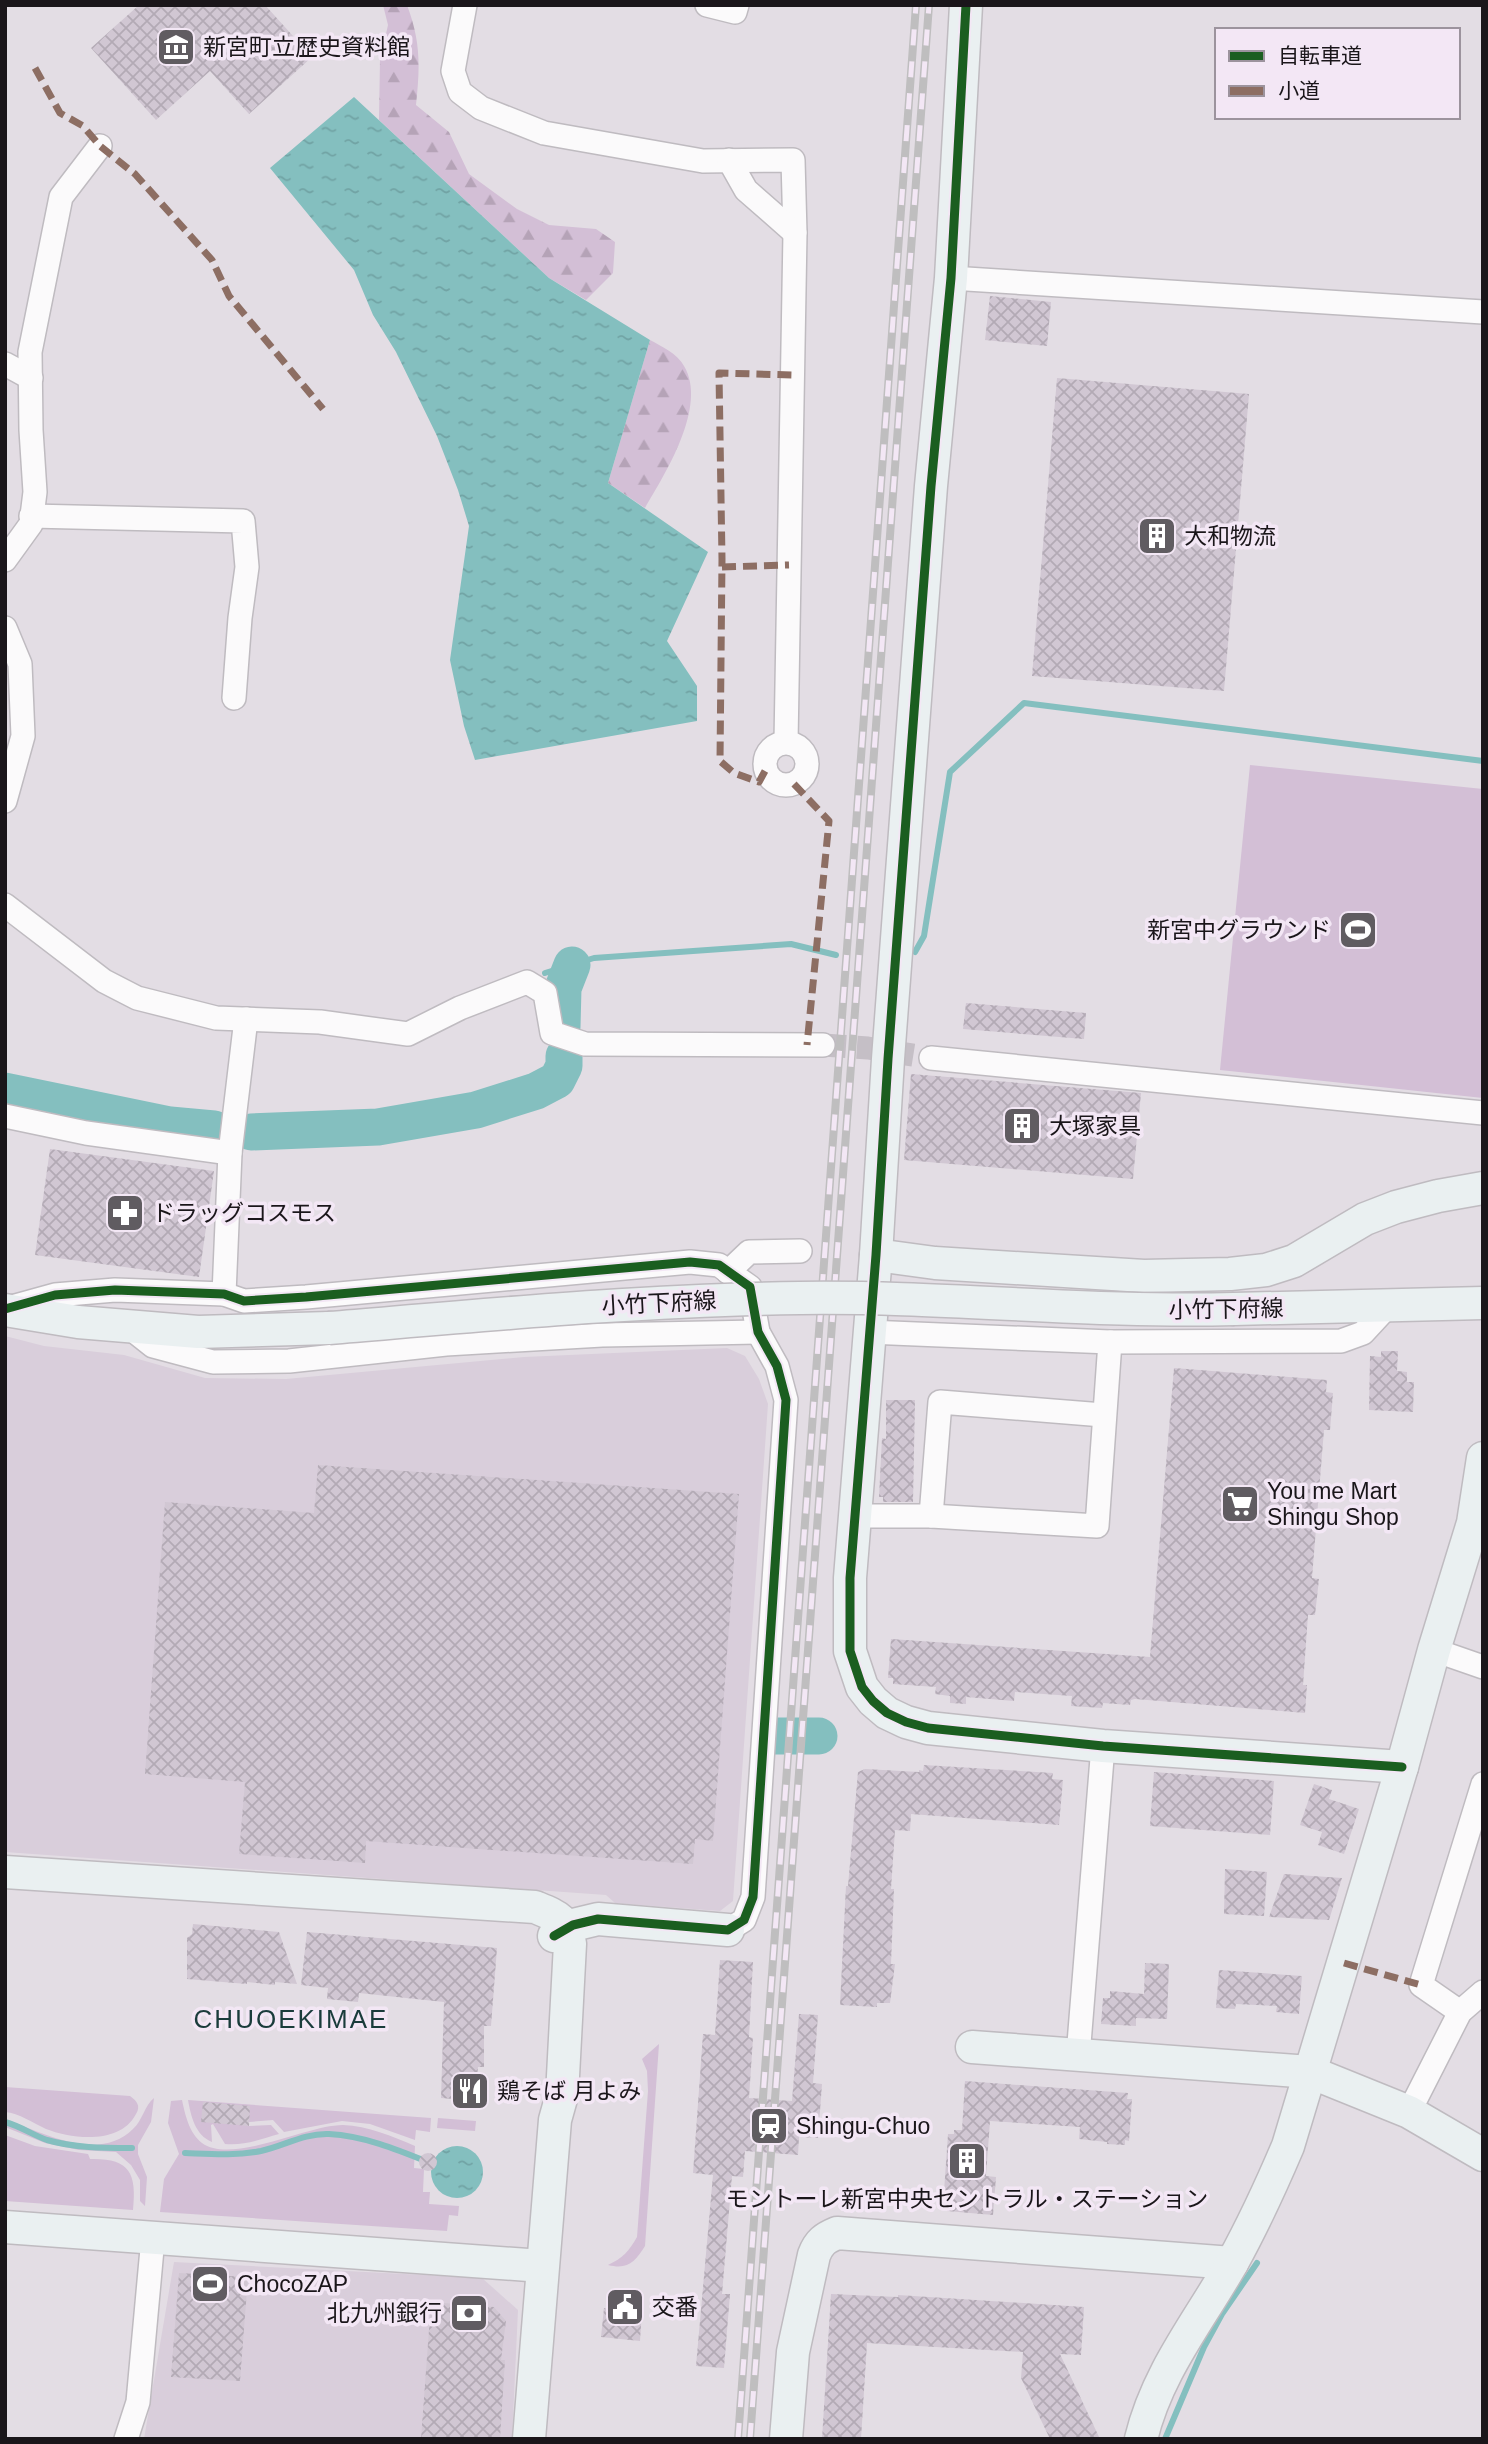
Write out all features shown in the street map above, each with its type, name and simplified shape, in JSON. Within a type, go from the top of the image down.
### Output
[{"type":"street","points":[[464,5],[453,71],[460,92],[481,108],[544,133],[703,161],[793,160],[795,233],[786,742]]},
{"type":"street","points":[[707,5],[735,12],[737,5]]},
{"type":"street","points":[[966,5],[951,278],[929,513],[850,1578],[850,1651],[863,1687],[873,1702],[906,1723],[928,1728],[1103,1746],[1402,1767]]},
{"type":"street","points":[[5,560],[30,524],[32,516],[35,492],[30,352],[61,197],[100,146]]},
{"type":"street","points":[[729,160],[746,190],[795,233]]},
{"type":"street","points":[[951,278],[1483,312]]},
{"type":"street","points":[[5,364],[30,378]]},
{"type":"street","points":[[32,516],[243,521],[247,568],[234,698]]},
{"type":"street","points":[[5,628],[20,664],[23,736],[5,801]]},
{"type":"street","points":[[5,905],[104,981],[137,998],[216,1018],[320,1021],[408,1034],[460,1008],[527,982],[545,993],[552,1033],[585,1044],[824,1045]]},
{"type":"street","points":[[223,1294],[230,1153],[246,1019]]},
{"type":"street","points":[[931,1058],[1483,1113]]},
{"type":"street","points":[[5,1116],[86,1133],[230,1153]]},
{"type":"street","points":[[876,1255],[934,1263],[1144,1276],[1266,1270],[1294,1261],[1365,1220],[1395,1207],[1483,1188]]},
{"type":"street","points":[[728,1272],[748,1252],[800,1251]]},
{"type":"street","points":[[5,1310],[55,1294],[115,1290],[223,1294],[244,1301],[690,1262],[719,1265],[750,1287],[758,1332],[777,1366],[786,1400],[752,1897],[744,1920],[728,1930],[598,1919],[561,1932],[522,1917],[5,1885]]},
{"type":"street","name":"小竹下府線","points":[[5,1310],[78,1322],[198,1332],[329,1328],[640,1303],[802,1298],[959,1301],[1159,1311],[1483,1303]]},
{"type":"street","points":[[868,1332],[1110,1342],[1340,1341],[1363,1333],[1388,1306]]},
{"type":"street","points":[[129,1327],[153,1346],[213,1362],[289,1361],[446,1344],[602,1335],[758,1332]]},
{"type":"street","points":[[855,1516],[931,1516],[1097,1526],[1110,1342]]},
{"type":"street","points":[[931,1516],[940,1402],[1103,1415]]},
{"type":"street","points":[[1141,2439],[1146,2416],[1172,2359],[1232,2263],[1283,2157],[1402,1767],[1434,1650],[1478,1525],[1483,1458]]},
{"type":"street","points":[[1434,1650],[1483,1667]]},
{"type":"street","points":[[1079,2056],[1103,1746]]},
{"type":"street","points":[[1460,2012],[1421,1984],[1483,1784]]},
{"type":"street","points":[[5,1871],[535,1907],[556,1915],[570,1964],[562,2095],[555,2120],[529,2439]]},
{"type":"street","points":[[1409,2112],[1460,2012],[1483,1992]]},
{"type":"street","points":[[972,2047],[1310,2072],[1409,2112],[1483,2155]]},
{"type":"street","points":[[5,2227],[542,2266]]},
{"type":"street","points":[[786,2439],[793,2352],[814,2255],[818,2244],[837,2234],[1232,2263]]},
{"type":"street","points":[[126,2439],[138,2402],[153,2238]]},
{"type":"shaded area","points":[[5,1336],[44,1346],[124,1355],[205,1378],[286,1379],[524,1357],[727,1348],[745,1356],[759,1379],[768,1404],[733,1901],[720,1911],[615,1903],[606,1895],[5,1852]]},
{"type":"shaded area","points":[[174,2262],[482,2278],[518,2310],[512,2439],[144,2439]]},
{"type":"green space","points":[[383,5],[407,5],[415,31],[418,55],[416,105],[449,132],[469,174],[517,209],[549,225],[596,229],[615,242],[613,273],[586,300],[549,278],[379,120],[380,60],[388,25]]},
{"type":"green space","points":[[650,340],[669,351],[684,366],[690,382],[691,400],[681,439],[645,508],[608,483]]},
{"type":"green space","name":"新宮中グラウンド","points":[[1250,765],[1483,789],[1483,1098],[1220,1070]]},
{"type":"green space","points":[[659,2044],[645,2246],[630,2263],[621,2266],[608,2265],[625,2254],[637,2237],[648,2091],[647,2071],[642,2059]]},
{"type":"green space","points":[[5,2087],[130,2096],[138,2109],[129,2124],[119,2131],[95,2137],[69,2135],[46,2129],[21,2116],[5,2112]]},
{"type":"green space","points":[[154,2098],[151,2122],[138,2145],[138,2154],[147,2177],[145,2206],[140,2201],[140,2180],[131,2165],[116,2152],[79,2150],[45,2143],[5,2127],[5,2119],[71,2142],[104,2144],[119,2139],[133,2129]]},
{"type":"green space","points":[[182,2100],[194,2134],[202,2143],[215,2149],[250,2147],[343,2125],[371,2129],[406,2142],[415,2146],[414,2168],[424,2169],[423,2192],[430,2192],[429,2204],[459,2206],[458,2216],[449,2215],[447,2231],[160,2212],[164,2179],[179,2154],[168,2123],[171,2101]]},
{"type":"green space","points":[[188,2100],[431,2118],[430,2132],[416,2130],[415,2140],[370,2124],[342,2121],[284,2132],[273,2120],[249,2122],[249,2126],[271,2125],[279,2134],[246,2143],[225,2144],[213,2124],[212,2142],[201,2135],[192,2118]]},
{"type":"green space","points":[[438,2118],[476,2121],[475,2131],[437,2128]]},
{"type":"green space","points":[[5,2135],[35,2146],[88,2154],[90,2159],[114,2161],[122,2165],[131,2177],[133,2210],[5,2201]]},
{"type":"water","points":[[354,97],[549,278],[650,340],[608,483],[708,552],[667,641],[697,686],[697,721],[475,760],[464,726],[450,660],[469,526],[458,490],[437,436],[396,352],[373,315],[354,270],[270,168]]},
{"type":"water","points":[[457,2146],[467,2148],[475,2154],[481,2162],[481,2182],[475,2190],[467,2196],[457,2198],[447,2196],[439,2190],[433,2182],[431,2172],[433,2162],[439,2154],[447,2148]]},
{"type":"building","points":[[139,5],[265,5],[312,57],[249,114],[210,71],[156,120],[91,48]]},
{"type":"building","points":[[990,296],[1051,302],[1047,346],[985,340]]},
{"type":"building","name":"大和物流","points":[[1057,378],[1249,394],[1224,691],[1032,676]]},
{"type":"building","points":[[966,1003],[1086,1013],[1084,1039],[963,1029]]},
{"type":"building","name":"大塚家具","points":[[911,1074],[1141,1093],[1133,1179],[904,1160]]},
{"type":"building","name":"ドラッグコスモス","points":[[50,1149],[214,1171],[199,1277],[35,1255]]},
{"type":"building","points":[[1381,1351],[1398,1351],[1397,1371],[1407,1372],[1407,1382],[1414,1382],[1413,1412],[1369,1410],[1370,1356],[1381,1357]]},
{"type":"building","name":"You me Mart Shingu Shop","points":[[1174,1368],[1327,1380],[1326,1392],[1333,1393],[1330,1430],[1324,1430],[1312,1578],[1319,1579],[1315,1615],[1308,1615],[1303,1685],[1307,1685],[1305,1713],[1135,1699],[1131,1700],[1130,1705],[1103,1703],[1102,1708],[1071,1706],[1072,1696],[1015,1692],[1014,1701],[966,1697],[966,1704],[950,1703],[950,1696],[935,1694],[936,1687],[893,1684],[893,1678],[888,1678],[891,1639],[1150,1657]]},
{"type":"building","points":[[886,1400],[915,1400],[913,1502],[883,1502],[883,1497],[879,1497],[882,1438],[886,1439]]},
{"type":"building","points":[[318,1465],[739,1494],[713,1841],[695,1839],[693,1864],[366,1841],[365,1863],[239,1854],[245,1782],[145,1774],[165,1502],[314,1513]]},
{"type":"building","points":[[924,1765],[1053,1773],[1052,1779],[1063,1780],[1059,1825],[911,1814],[910,1831],[895,1830],[891,1889],[894,1889],[891,1964],[895,1964],[890,2003],[877,2003],[877,2007],[840,2005],[846,1886],[858,1772],[865,1769],[919,1772],[923,1771]]},
{"type":"building","points":[[1154,1772],[1274,1781],[1270,1835],[1150,1826]]},
{"type":"building","points":[[1314,1784],[1332,1790],[1329,1799],[1359,1809],[1344,1854],[1318,1845],[1322,1832],[1300,1825]]},
{"type":"building","points":[[1225,1869],[1267,1872],[1264,1916],[1224,1914]]},
{"type":"building","points":[[1284,1874],[1342,1878],[1329,1920],[1269,1917]]},
{"type":"building","points":[[193,1924],[279,1932],[297,1984],[247,1984],[187,1979],[187,1938],[192,1934]]},
{"type":"building","points":[[307,1932],[497,1948],[491,2026],[484,2026],[484,2067],[478,2067],[475,2101],[441,2098],[444,2002],[359,1993],[358,2002],[327,1999],[328,1988],[301,1985]]},
{"type":"building","points":[[720,1960],[753,1962],[749,2037],[753,2038],[749,2098],[792,2101],[799,2014],[818,2015],[813,2083],[822,2084],[818,2138],[799,2137],[798,2155],[745,2151],[743,2177],[732,2176],[722,2294],[730,2294],[724,2368],[696,2366],[713,2175],[693,2173],[703,2034],[715,2035]]},
{"type":"building","points":[[1145,1963],[1169,1964],[1167,2019],[1136,2018],[1136,2026],[1101,2024],[1103,1998],[1110,1998],[1110,1991],[1144,1994]]},
{"type":"building","points":[[1219,1970],[1302,1976],[1299,2014],[1276,2012],[1277,2006],[1236,2004],[1235,2009],[1216,2008]]},
{"type":"building","name":"モントーレ新宮中央セントラル・ステーション","points":[[965,2081],[1128,2093],[1127,2099],[1132,2099],[1129,2141],[1125,2140],[1125,2145],[1079,2139],[1080,2127],[990,2121],[986,2176],[996,2177],[993,2215],[947,2211],[948,2206],[943,2206],[948,2134],[954,2134],[954,2130],[962,2130]]},
{"type":"building","points":[[203,2102],[250,2106],[249,2126],[201,2122]]},
{"type":"building","points":[[428,2153],[434,2156],[437,2162],[434,2168],[428,2171],[422,2168],[419,2162],[422,2156]]},
{"type":"building","points":[[179,2273],[248,2277],[240,2381],[171,2377]]},
{"type":"building","points":[[831,2294],[898,2295],[1084,2307],[1081,2355],[1060,2354],[1100,2439],[1050,2439],[1021,2378],[1023,2352],[867,2343],[861,2439],[822,2439]]},
{"type":"building","points":[[431,2302],[494,2307],[506,2321],[501,2360],[505,2360],[500,2439],[421,2439]]},
{"type":"building","points":[[604,2308],[642,2311],[640,2341],[601,2337]]},
{"type":"waterway","points":[[915,952],[924,936],[950,772],[1024,703],[1483,761]]},
{"type":"waterway","points":[[545,973],[594,958],[791,944],[836,955]]},
{"type":"waterway","points":[[562,1027],[563,988],[572,965]]},
{"type":"waterway","points":[[251,1132],[378,1127],[476,1110],[536,1091],[557,1080],[564,1066],[564,1056]]},
{"type":"waterway","points":[[5,1091],[170,1125],[214,1129]]},
{"type":"waterway","points":[[775,1736],[819,1736]]},
{"type":"waterway","points":[[5,2122],[57,2143],[132,2148]]},
{"type":"waterway","points":[[185,2153],[251,2153],[294,2140],[329,2134],[371,2141],[438,2166]]},
{"type":"waterway","points":[[1165,2439],[1204,2347],[1222,2314],[1257,2263]]},
{"type":"tunnel","points":[[823,1045],[868,1048],[931,1058]]},
{"type":"railway","points":[[738,2439],[916,5]]},
{"type":"railway","points":[[750,2439],[929,5]]},
{"type":"marked path","points":[[35,68],[60,113],[83,126],[100,146],[135,174],[212,260],[229,296],[323,409]]},
{"type":"marked path","points":[[765,771],[759,782],[734,773],[720,761],[722,559],[719,373],[792,375]]},
{"type":"marked path","points":[[722,567],[789,565]]},
{"type":"marked path","points":[[794,784],[829,821],[807,1045]]},
{"type":"marked path","points":[[1344,1963],[1421,1985]]},
{"type":"cycle path","points":[[966,5],[951,278],[931,486],[850,1578],[850,1651],[862,1687],[873,1701],[887,1713],[928,1728],[1103,1746],[1402,1767]]},
{"type":"cycle path","points":[[5,1309],[55,1295],[115,1290],[224,1294],[244,1301],[690,1262],[719,1265],[750,1287],[758,1332],[777,1366],[786,1400],[753,1897],[744,1920],[728,1930],[598,1919],[573,1925],[554,1936]]},
{"type":"place","name":"新宮町立歴史資料館","points":[[176,47]]},
{"type":"place","name":"大和物流","points":[[1157,536]]},
{"type":"place","name":"新宮中グラウンド","points":[[1358,930]]},
{"type":"place","name":"大塚家具","points":[[1022,1126]]},
{"type":"place","name":"ドラッグコスモス","points":[[125,1213]]},
{"type":"place","name":"You me Mart Shingu Shop","points":[[1240,1504]]},
{"type":"place","name":"鶏そば 月よみ","points":[[470,2091]]},
{"type":"place","name":"Shingu-Chuo","points":[[769,2126]]},
{"type":"place","name":"モントーレ新宮中央セントラル・ステーション","points":[[967,2161]]},
{"type":"place","name":"ChocoZAP","points":[[210,2284]]},
{"type":"place","name":"交番","points":[[625,2307]]},
{"type":"place","name":"北九州銀行","points":[[469,2313]]},
{"type":"district","name":"CHUOEKIMAE","points":[[291,2019]]}]
